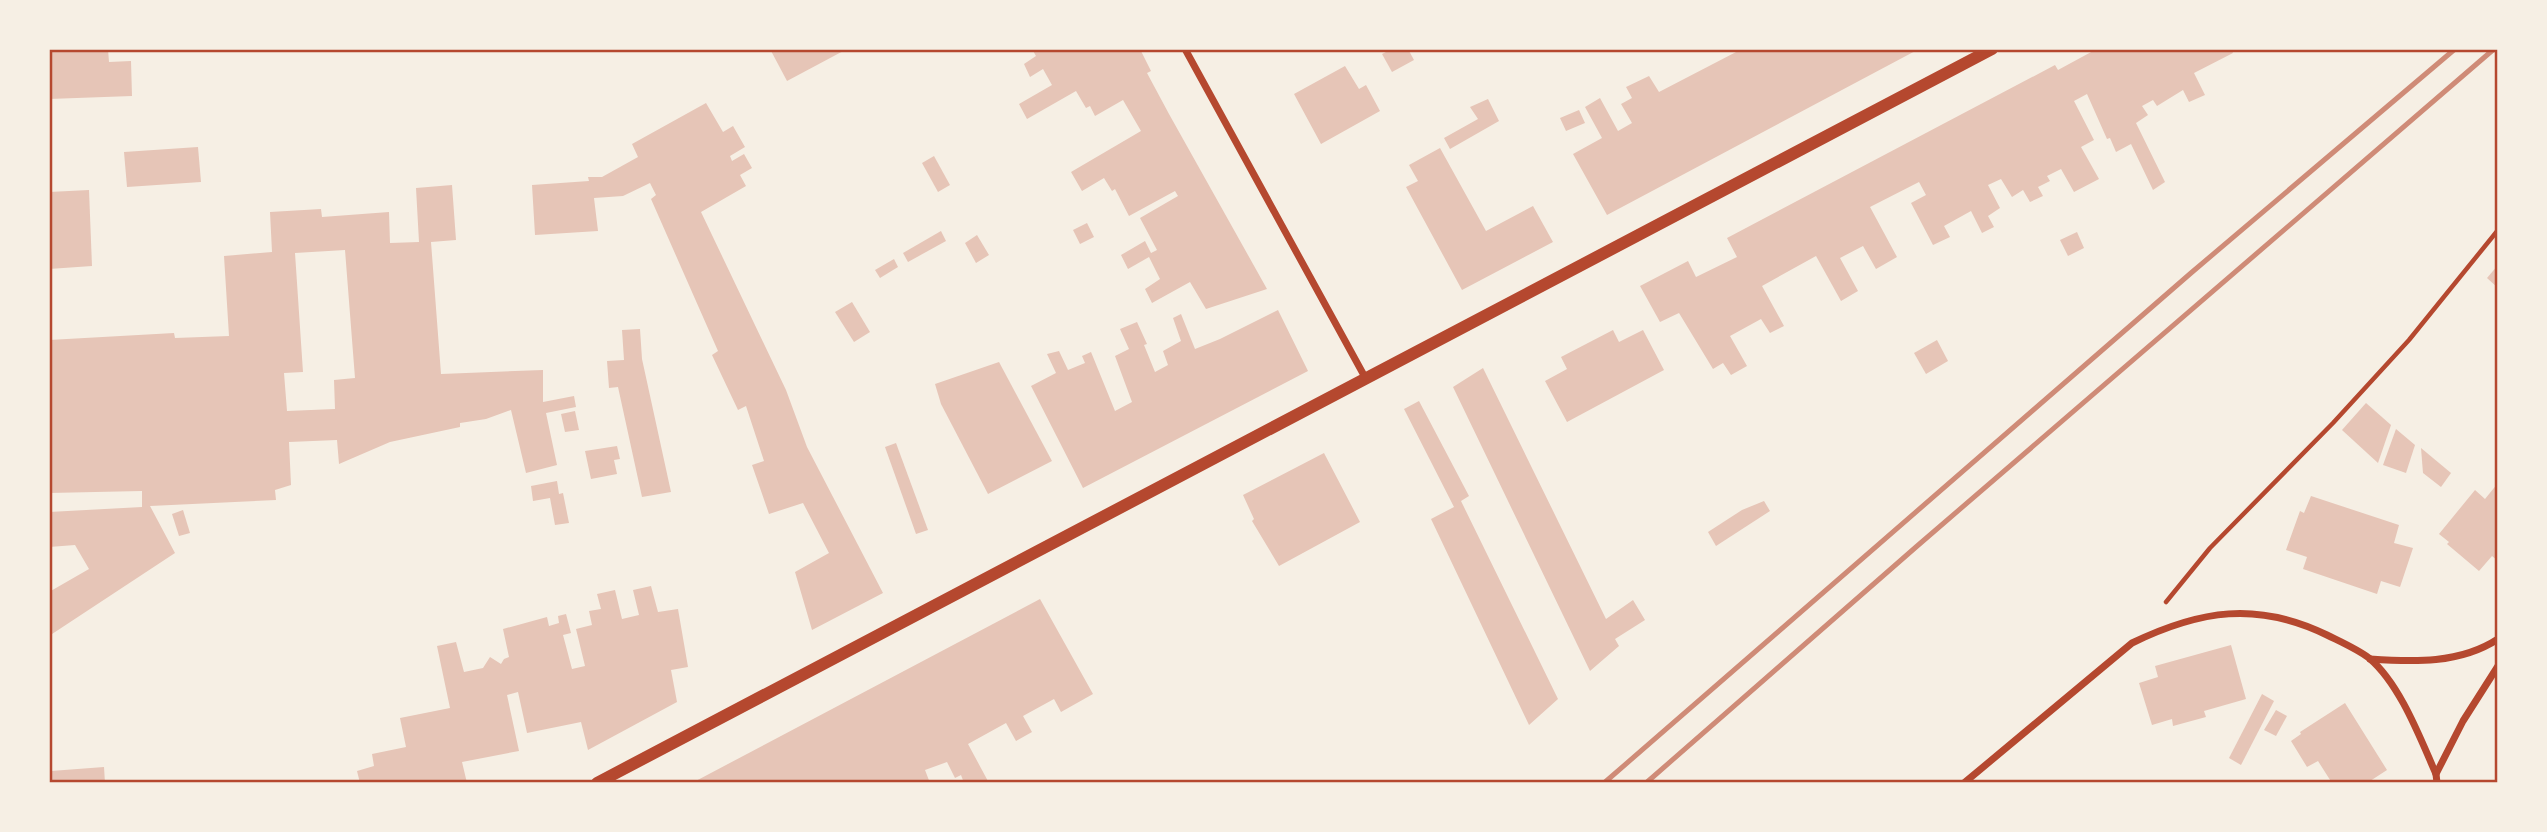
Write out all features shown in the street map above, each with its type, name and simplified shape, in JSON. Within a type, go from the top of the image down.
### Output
[{"type":"street","points":[[1185,49],[1366,380]]},
{"type":"street","points":[[597,783],[1992,49]]},
{"type":"street","points":[[1964,783],[2132,643],[2189,619],[2239,612],[2266,614],[2291,620],[2344,643],[2370,659],[2404,705],[2436,774],[2437,783]]},
{"type":"street","points":[[2370,659],[2415,662],[2438,660],[2498,639]]},
{"type":"street","points":[[2436,774],[2463,721],[2498,666]]},
{"type":"path","points":[[2132,643],[2210,548],[2333,423],[2409,340],[2498,230]]},
{"type":"building","points":[[49,49],[108,49],[109,62],[131,61],[132,96],[49,99]]},
{"type":"building","points":[[770,49],[847,49],[787,81]]},
{"type":"building","points":[[1032,49],[1140,49],[1151,71],[1147,73],[1267,289],[1206,309],[1190,282],[1152,303],[1145,289],[1160,279],[1149,257],[1128,269],[1121,255],[1145,241],[1151,253],[1157,250],[1140,218],[1178,196],[1175,191],[1129,216],[1115,189],[1112,191],[1104,178],[1082,191],[1071,172],[1141,131],[1123,100],[1095,116],[1090,106],[1086,108],[1076,91],[1027,119],[1019,104],[1052,85],[1043,69],[1030,77],[1024,64],[1036,56]]},
{"type":"building","points":[[1392,49],[1408,49],[1414,60],[1392,72],[1382,54]]},
{"type":"building","points":[[1737,49],[1919,49],[1607,215],[1573,154],[1602,138],[1585,107],[1600,98],[1618,131],[1632,123],[1621,104],[1632,98],[1626,87],[1649,76],[1659,92],[1738,51]]},
{"type":"building","points":[[2092,49],[2231,49],[2233,53],[2194,73],[2205,95],[2189,102],[2183,90],[2157,106],[2153,100],[2142,106],[2148,115],[2136,123],[2165,182],[2153,190],[2131,144],[2116,152],[2110,138],[2107,139],[2087,94],[2074,101],[2094,140],[2081,147],[2099,179],[2074,192],[2061,169],[2047,176],[2050,181],[2038,187],[2043,196],[2030,202],[2023,190],[2012,197],[2001,179],[1988,185],[2000,208],[1988,216],[1994,227],[1982,233],[1971,211],[1944,226],[1950,237],[1933,245],[1911,203],[1926,195],[1919,182],[1870,207],[1897,257],[1876,269],[1863,246],[1840,258],[1858,291],[1841,301],[1816,256],[1762,286],[1784,326],[1770,333],[1761,319],[1730,336],[1747,366],[1731,375],[1723,363],[1713,369],[1679,313],[1660,322],[1640,286],[1688,261],[1696,277],[1737,257],[1727,238],[2055,65],[2058,70],[2093,51]]},
{"type":"building","points":[[1345,66],[1359,89],[1366,85],[1380,111],[1321,144],[1294,94]]},
{"type":"building","points":[[1488,99],[1499,121],[1450,149],[1444,138],[1478,119],[1470,107]]},
{"type":"building","points":[[706,103],[723,132],[733,126],[745,147],[730,156],[732,161],[744,154],[752,168],[740,175],[746,186],[701,212],[786,390],[807,447],[883,593],[812,630],[795,572],[829,553],[803,503],[769,514],[752,465],[764,461],[746,406],[738,410],[712,355],[718,351],[651,199],[656,195],[650,183],[623,196],[594,198],[598,231],[535,235],[532,185],[589,181],[588,177],[602,177],[638,157],[632,144]]},
{"type":"building","points":[[1579,110],[1585,123],[1566,131],[1560,118]]},
{"type":"building","points":[[198,147],[201,182],[127,187],[124,152]]},
{"type":"building","points":[[1440,148],[1486,231],[1533,206],[1553,242],[1462,290],[1406,187],[1418,181],[1409,165]]},
{"type":"building","points":[[934,156],[950,185],[938,192],[922,163]]},
{"type":"building","points":[[452,185],[456,240],[431,242],[441,374],[543,370],[543,402],[574,396],[576,407],[546,413],[557,465],[526,473],[511,410],[486,419],[460,423],[460,427],[390,442],[339,464],[337,440],[289,442],[291,485],[275,490],[276,500],[150,506],[175,553],[49,636],[49,592],[89,569],[75,545],[49,547],[49,512],[142,507],[142,491],[49,493],[49,340],[174,333],[175,338],[229,336],[224,256],[272,252],[270,212],[321,209],[322,217],[389,212],[390,243],[419,242],[416,188]],"holes":[[[345,250],[355,378],[334,380],[335,409],[287,411],[284,373],[303,372],[295,253]]]},
{"type":"building","points":[[89,190],[92,266],[49,269],[49,192]]},
{"type":"building","points":[[1087,223],[1094,237],[1080,244],[1073,230]]},
{"type":"building","points":[[941,231],[946,241],[908,262],[903,253]]},
{"type":"building","points":[[2077,232],[2084,248],[2068,256],[2060,240]]},
{"type":"building","points":[[977,235],[989,255],[976,263],[965,243]]},
{"type":"building","points":[[894,259],[898,267],[880,278],[875,270]]},
{"type":"building","points":[[2498,265],[2498,288],[2487,278]]},
{"type":"building","points":[[852,302],[870,332],[854,342],[835,312]]},
{"type":"building","points":[[1278,310],[1308,371],[1083,488],[1031,386],[1056,373],[1047,354],[1059,351],[1068,370],[1085,363],[1082,356],[1091,352],[1115,411],[1132,402],[1115,356],[1129,349],[1120,329],[1137,322],[1155,372],[1168,365],[1163,351],[1181,341],[1173,318],[1181,314],[1195,349]]},
{"type":"building","points":[[640,329],[642,359],[671,492],[642,497],[618,387],[609,388],[607,361],[624,360],[622,330]]},
{"type":"building","points":[[1613,330],[1619,342],[1643,330],[1664,370],[1567,422],[1545,381],[1567,369],[1561,357]]},
{"type":"building","points":[[1937,340],[1948,361],[1926,374],[1914,353]]},
{"type":"building","points":[[999,362],[1052,461],[988,494],[941,404],[935,384]]},
{"type":"building","points":[[1483,368],[1606,619],[1633,600],[1645,620],[1615,639],[1619,646],[1590,671],[1453,387]]},
{"type":"building","points":[[1419,401],[1469,496],[1461,501],[1558,699],[1529,725],[1431,519],[1454,507],[1404,409]]},
{"type":"building","points":[[2366,403],[2391,425],[2378,463],[2342,430]]},
{"type":"building","points":[[575,411],[579,430],[565,432],[561,414]]},
{"type":"building","points":[[2396,429],[2415,445],[2406,473],[2383,465]]},
{"type":"building","points":[[896,443],[928,530],[916,534],[885,447]]},
{"type":"building","points":[[617,446],[620,459],[614,460],[617,474],[591,479],[585,451]]},
{"type":"building","points":[[2421,448],[2451,473],[2441,487],[2423,473]]},
{"type":"building","points":[[1324,453],[1360,522],[1279,566],[1252,521],[1254,519],[1243,495]]},
{"type":"building","points":[[557,481],[559,494],[563,493],[569,523],[555,525],[550,498],[533,501],[531,486]]},
{"type":"building","points":[[2498,483],[2498,561],[2492,556],[2479,571],[2439,534],[2475,490],[2485,499]]},
{"type":"building","points":[[2311,496],[2399,525],[2394,543],[2413,548],[2400,587],[2381,581],[2377,594],[2303,569],[2307,557],[2286,550],[2300,511],[2304,513]]},
{"type":"building","points":[[1764,501],[1770,511],[1716,546],[1708,532],[1742,510]]},
{"type":"building","points":[[183,510],[190,533],[179,536],[172,514]]},
{"type":"building","points":[[651,586],[658,612],[678,609],[688,667],[671,670],[677,702],[588,750],[581,722],[527,733],[518,692],[507,695],[519,751],[462,762],[467,783],[360,783],[357,771],[374,766],[372,754],[406,747],[400,718],[450,708],[437,646],[456,642],[464,672],[483,668],[490,657],[501,664],[509,657],[503,629],[547,617],[549,626],[559,623],[558,616],[566,614],[571,633],[563,635],[572,669],[585,666],[576,629],[592,625],[589,611],[601,609],[597,594],[615,590],[622,619],[639,615],[633,590]]},
{"type":"building","points":[[1040,599],[1093,694],[1061,712],[1054,699],[1023,716],[1032,732],[1016,741],[1006,723],[968,744],[989,783],[964,783],[961,775],[955,778],[947,762],[925,770],[930,783],[692,783]]},
{"type":"building","points":[[2231,645],[2246,699],[2204,711],[2206,717],[2173,726],[2172,719],[2152,725],[2139,683],[2158,677],[2155,666]]},
{"type":"building","points":[[2262,694],[2274,701],[2241,765],[2229,758]]},
{"type":"building","points":[[2345,703],[2387,770],[2367,783],[2332,783],[2318,761],[2307,767],[2291,741],[2301,734],[2300,732]]},
{"type":"building","points":[[2276,710],[2287,716],[2276,736],[2264,730]]},
{"type":"building","points":[[49,766],[51,771],[104,767],[105,783],[49,783]]},
{"type":"railway","points":[[1604,783],[2191,273],[2455,49]]},
{"type":"railway","points":[[1646,783],[2494,49]]}]
